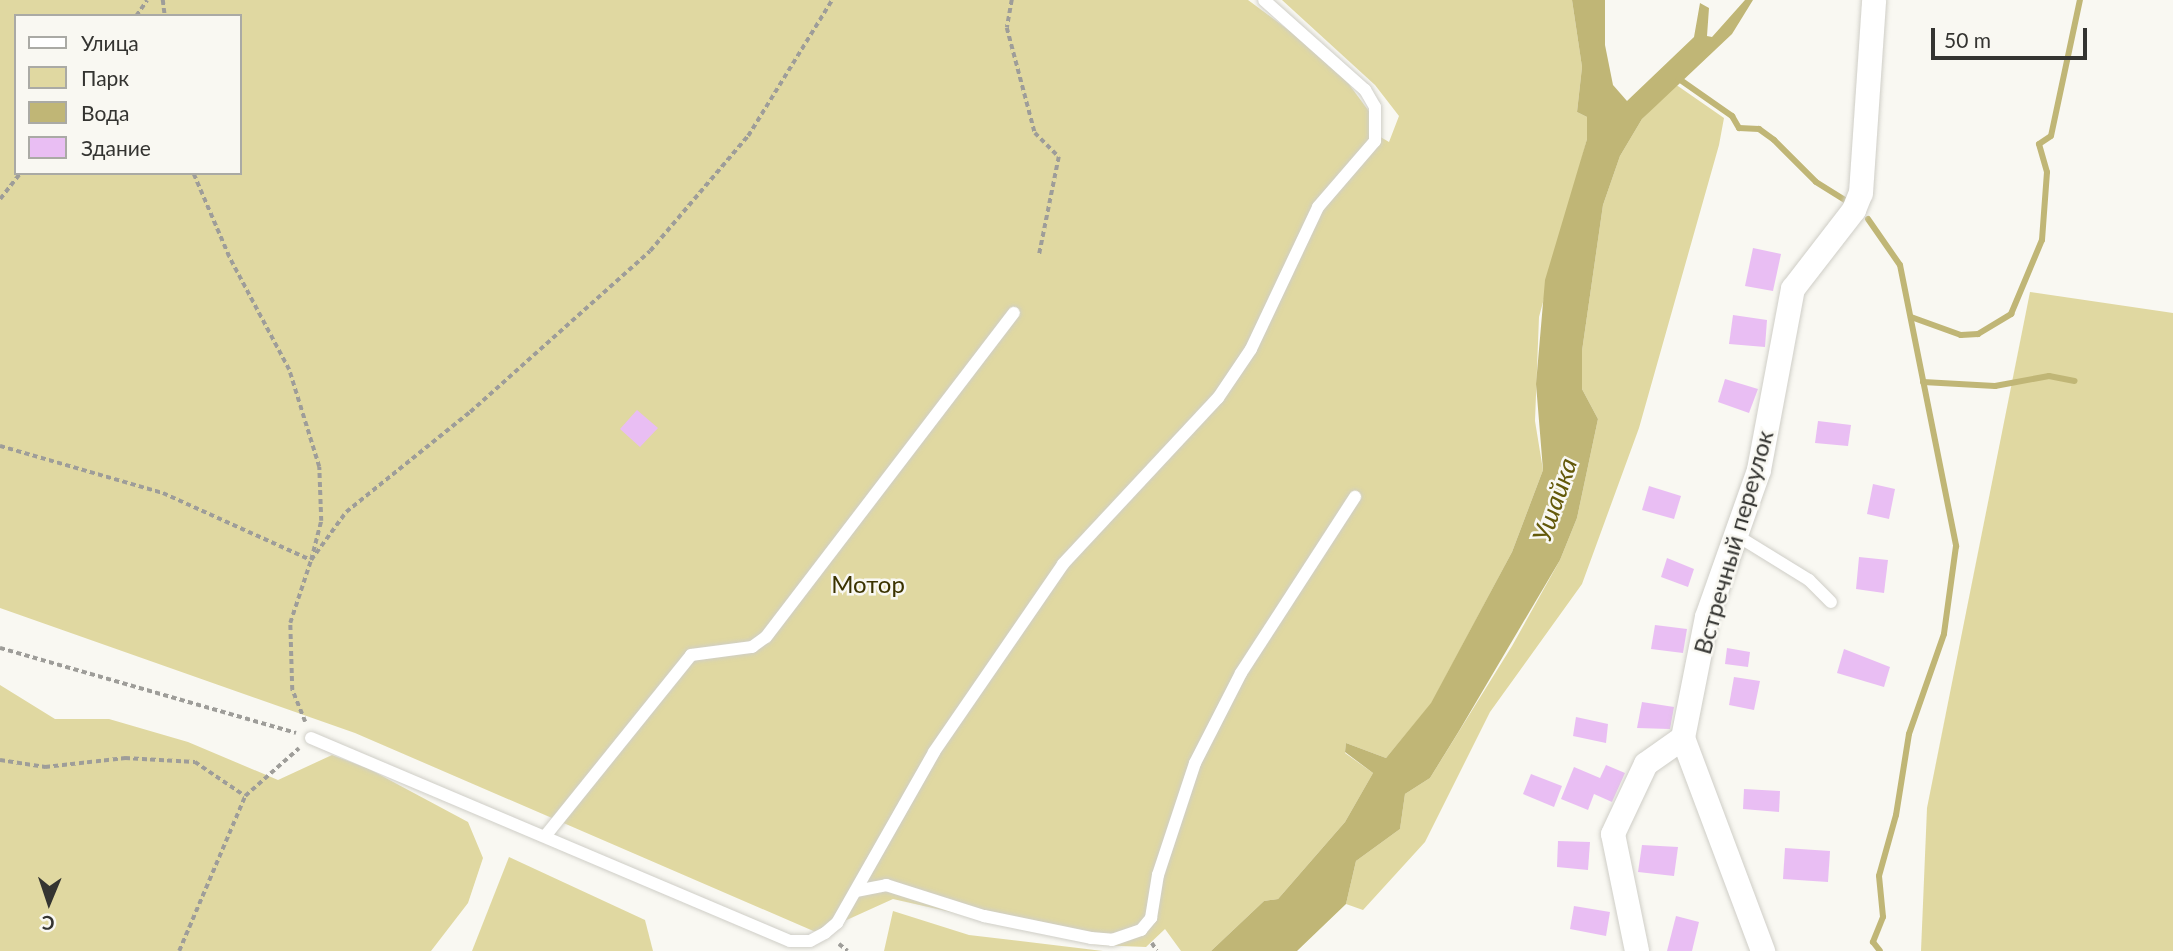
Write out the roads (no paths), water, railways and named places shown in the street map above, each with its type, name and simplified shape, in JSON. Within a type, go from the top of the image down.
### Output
[{"type":"street","name":"Встречный переулок","points":[[1683,738],[1707,617],[1759,470],[1793,289],[1854,210],[1861,194],[1874,0]]},
{"type":"street","points":[[1637,951],[1613,834],[1646,764],[1683,738],[1763,951]]},
{"type":"lane","points":[[311,737],[790,941],[810,941],[825,933],[856,891],[869,859],[926,764],[1009,639],[1063,564],[1218,398],[1251,349],[1318,207],[1375,141],[1375,107],[1365,90],[1264,0]]},
{"type":"lane","points":[[546,835],[691,655],[752,647],[766,637],[1014,313]]},
{"type":"lane","points":[[856,891],[886,885],[984,916],[1091,938],[1112,940],[1141,930],[1151,918],[1158,875],[1195,763],[1241,673],[1355,497]]},
{"type":"lane","points":[[1737,535],[1809,580],[1831,602]]},
{"type":"water","name":"Ушайка","points":[[1572,0],[1605,0],[1605,45],[1613,85],[1627,101],[1694,37],[1700,3],[1709,8],[1707,36],[1712,37],[1745,0],[1753,0],[1732,34],[1642,119],[1620,156],[1603,205],[1582,351],[1582,389],[1598,419],[1577,518],[1560,560],[1430,778],[1405,794],[1400,829],[1356,861],[1346,904],[1297,951],[1211,951],[1264,901],[1278,899],[1345,822],[1373,773],[1345,752],[1346,743],[1386,758],[1431,703],[1512,552],[1543,470],[1536,384],[1545,280],[1587,139],[1587,117],[1577,112],[1582,67]]},
{"type":"waterway","points":[[1911,317],[1961,335],[1978,334],[2011,314],[2042,240],[2047,172],[2039,144],[2051,136],[2080,0]]},
{"type":"waterway","points":[[1679,79],[1732,116],[1739,128],[1759,129],[1774,140],[1816,182],[1845,200]]},
{"type":"waterway","points":[[1868,219],[1900,265],[1956,546],[1944,634],[1909,734],[1896,815],[1879,876],[1883,917],[1873,942],[1880,951]]},
{"type":"waterway","points":[[1923,382],[1995,386],[2049,376],[2075,381]]},
{"type":"park label","name":"Мотор","points":[[868,584]]}]
